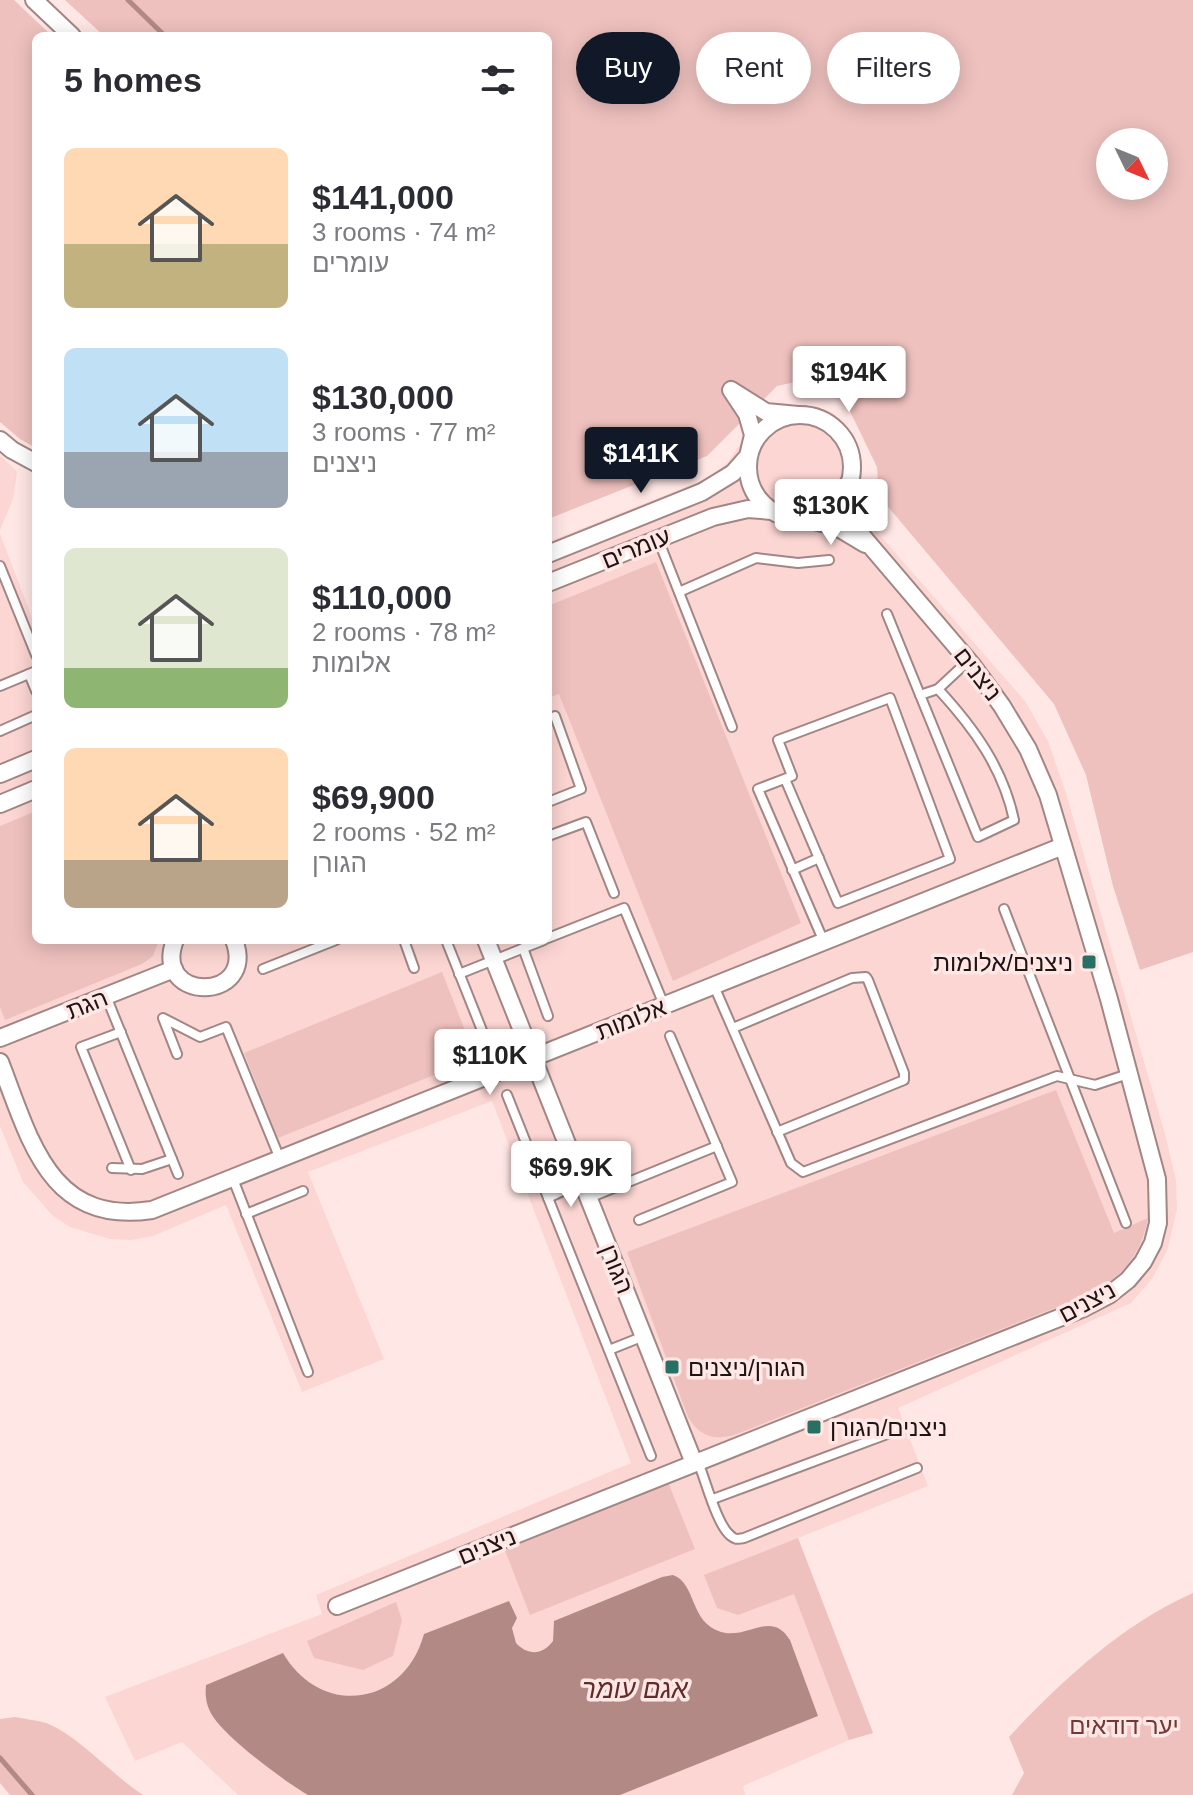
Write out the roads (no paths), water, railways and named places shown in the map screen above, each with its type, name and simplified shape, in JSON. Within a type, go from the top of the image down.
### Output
[{"type":"street","points":[[34,0],[68,32]]},
{"type":"street","points":[[731,390],[766,412],[798,415],[827,422],[842,437],[850,455],[848,484],[838,502],[821,514],[802,518],[773,511],[752,488],[748,469],[753,435],[750,421],[731,390]]},
{"type":"street","points":[[751,449],[770,424],[798,415]]},
{"type":"street","points":[[0,440],[32,461]]},
{"type":"street","name":"עומרים","points":[[552,552],[713,487],[733,473],[751,449]]},
{"type":"street","name":"ניצנים","points":[[848,484],[852,514],[872,551]]},
{"type":"street","name":"עומרים","points":[[552,581],[732,511],[773,511]]},
{"type":"street","name":"ניצנים","points":[[337,1606],[1084,1308],[1109,1295],[1128,1280],[1153,1243],[1159,1201],[1155,1168],[1048,795],[1028,749],[1002,706],[968,660],[872,551],[843,530],[802,518]]},
{"type":"street","points":[[0,774],[32,761]]},
{"type":"street","points":[[0,804],[32,791]]},
{"type":"street","name":"אלומות","points":[[0,1062],[33,1146],[45,1169],[59,1186],[75,1199],[102,1210],[132,1213],[172,1203],[233,1179],[1063,846]]},
{"type":"street","points":[[174,944],[174,969],[193,986],[206,988],[229,978],[236,966],[238,944]]},
{"type":"street","name":"הגורן","points":[[488,944],[696,1462]]},
{"type":"street","name":"הגת","points":[[0,1038],[174,969]]},
{"type":"lane","points":[[658,539],[732,727]]},
{"type":"lane","points":[[679,592],[756,558],[798,563],[829,560]]},
{"type":"lane","points":[[0,566],[32,645]]},
{"type":"lane","points":[[887,614],[978,837],[1014,820],[1010,802],[988,751],[938,689]]},
{"type":"lane","points":[[920,695],[938,689],[968,660]]},
{"type":"lane","points":[[0,686],[32,673]]},
{"type":"lane","points":[[785,779],[838,903],[950,859],[890,698],[778,740],[792,776],[758,789],[824,942]]},
{"type":"lane","points":[[552,800],[581,789],[555,716]]},
{"type":"lane","points":[[0,731],[32,717]]},
{"type":"lane","points":[[552,835],[586,822],[614,893]]},
{"type":"lane","points":[[792,870],[819,858]]},
{"type":"lane","points":[[552,937],[624,908],[664,1006]]},
{"type":"lane","points":[[1004,909],[1126,1223]]},
{"type":"lane","points":[[263,969],[326,944]]},
{"type":"lane","points":[[405,944],[414,968]]},
{"type":"lane","points":[[448,944],[489,1048]]},
{"type":"lane","points":[[459,974],[533,944]]},
{"type":"lane","points":[[523,948],[548,1016]]},
{"type":"lane","points":[[733,1028],[852,978],[860,976],[868,980],[904,1080],[777,1132]]},
{"type":"lane","points":[[714,986],[791,1163],[803,1172],[1057,1076],[1095,1085],[1128,1074]]},
{"type":"lane","points":[[106,996],[178,1174]]},
{"type":"lane","points":[[177,1054],[163,1018],[200,1037],[226,1027],[281,1160]]},
{"type":"lane","points":[[121,1032],[81,1047],[131,1170]]},
{"type":"lane","points":[[639,1220],[732,1182],[670,1036]]},
{"type":"lane","points":[[507,1095],[651,1456]]},
{"type":"lane","points":[[589,1199],[717,1146]]},
{"type":"lane","points":[[112,1168],[131,1170],[172,1159]]},
{"type":"lane","points":[[233,1179],[308,1372]]},
{"type":"lane","points":[[548,1198],[582,1182]]},
{"type":"lane","points":[[246,1214],[303,1191]]},
{"type":"lane","points":[[609,1350],[644,1336]]},
{"type":"lane","points":[[713,1499],[901,1429]]},
{"type":"lane","points":[[696,1462],[727,1533],[737,1539],[917,1468]]},
{"type":"water","name":"אגם עומר","points":[[673,1575],[686,1586],[698,1612],[711,1627],[731,1633],[767,1626],[783,1631],[790,1640],[818,1716],[620,1795],[308,1795],[242,1747],[219,1724],[207,1704],[206,1685],[283,1653],[299,1674],[318,1688],[339,1695],[360,1695],[381,1689],[399,1677],[414,1658],[424,1634],[509,1601],[517,1618],[512,1628],[516,1643],[530,1652],[540,1651],[553,1641],[554,1621]]},
{"type":"waterway","points":[[128,0],[161,32]]},
{"type":"waterway","points":[[0,1758],[32,1795]]},
{"type":"place","name":"ניצנים/אלומות","points":[[1089,962]]},
{"type":"place","name":"הגורן/ניצנים","points":[[672,1367]]},
{"type":"place","name":"ניצנים/הגורן","points":[[814,1427]]},
{"type":"park label","name":"יער דודאים","points":[[1124,1725]]}]
